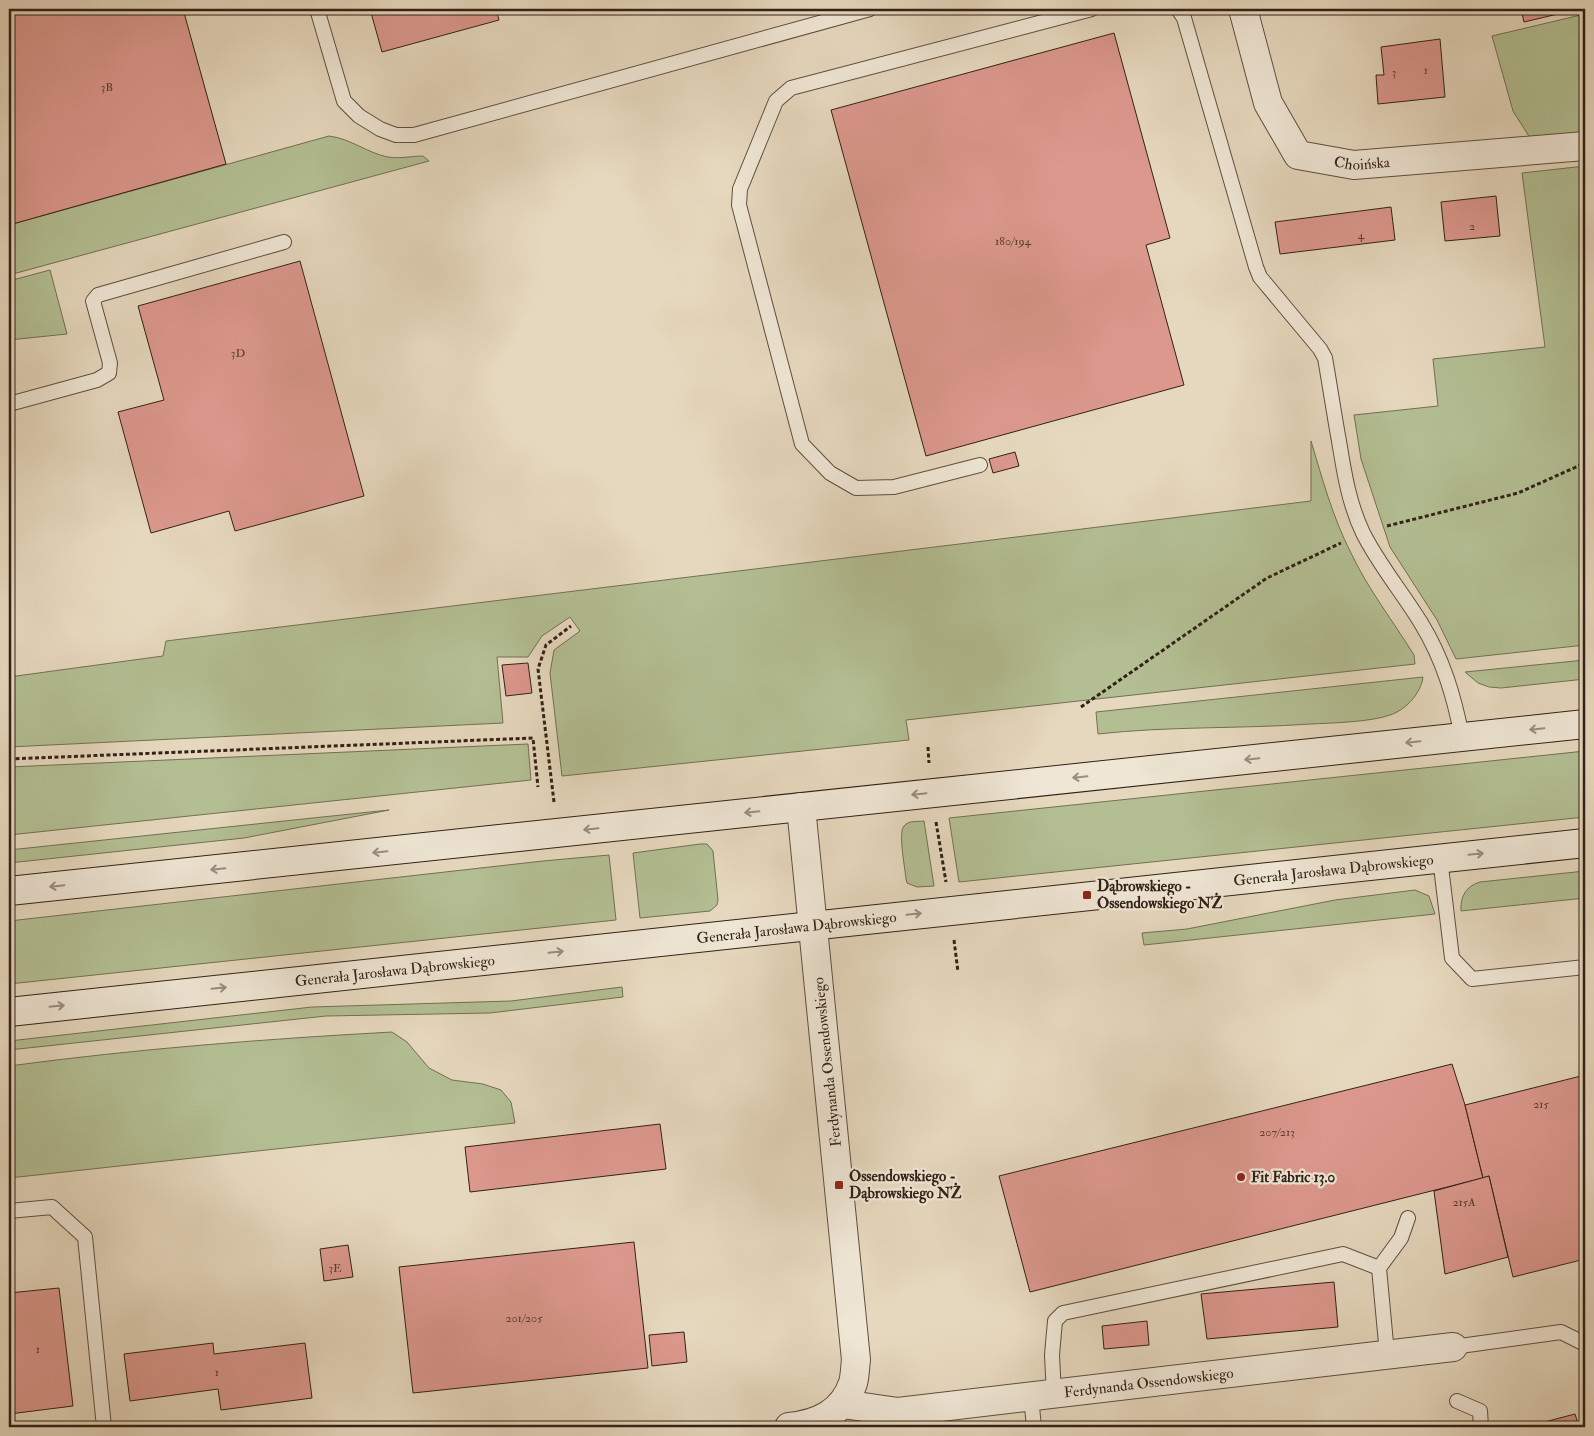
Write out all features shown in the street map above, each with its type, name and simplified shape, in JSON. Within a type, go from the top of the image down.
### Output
[{"type":"main road","name":"Choińska","points":[[1243,9],[1268,103],[1298,155],[1354,165],[1585,146]]},
{"type":"main road","points":[[9,891],[1585,724]]},
{"type":"main road","name":"Ferdynanda Ossendowskiego","points":[[789,1427],[802,1426],[824,1419],[843,1404],[853,1383],[856,1360],[801,807]]},
{"type":"main road","name":"Generała Jarosława Dąbrowskiego","points":[[9,1012],[1585,843]]},
{"type":"main road","name":"Ferdynanda Ossendowskiego","points":[[843,1404],[898,1412],[1453,1347]]},
{"type":"lane","points":[[317,9],[344,102],[359,116],[380,129],[396,135],[414,135],[870,9]]},
{"type":"lane","points":[[980,465],[894,487],[856,488],[830,473],[802,444],[739,205],[740,189],[776,101],[791,88],[1092,9]]},
{"type":"lane","points":[[1178,9],[1184,18],[1256,267],[1260,277],[1320,349],[1325,358],[1347,488],[1363,532],[1387,574],[1420,622],[1435,648],[1453,695],[1462,737]]},
{"type":"lane","points":[[9,404],[97,380],[109,373],[110,363],[93,301],[98,294],[284,242]]},
{"type":"lane","points":[[1440,858],[1452,958],[1472,979],[1585,967]]},
{"type":"lane","points":[[9,1211],[52,1206],[85,1237],[104,1427]]},
{"type":"lane","points":[[1387,1354],[1380,1268],[1401,1238],[1408,1218]]},
{"type":"lane","points":[[1034,1427],[1052,1355],[1055,1321],[1063,1313],[1343,1254],[1380,1268]]},
{"type":"lane","points":[[1453,1347],[1561,1332],[1585,1344]]},
{"type":"lane","points":[[1457,1401],[1480,1411],[1481,1427]]},
{"type":"path","points":[[1081,707],[1267,578],[1363,532],[1518,493],[1585,462]]},
{"type":"path","points":[[558,832],[538,669],[546,645],[571,626]]},
{"type":"path","points":[[9,758],[533,738],[538,787]]},
{"type":"path","points":[[928,747],[932,793],[958,972]]},
{"type":"green space","points":[[1585,14],[1585,134],[1530,138],[1513,111],[1492,36]]},
{"type":"green space","points":[[329,136],[345,140],[388,157],[423,156],[429,161],[9,275],[9,225]]},
{"type":"green space","points":[[1585,166],[1585,645],[1456,659],[1437,620],[1390,547],[1361,459],[1354,415],[1438,406],[1433,359],[1545,347],[1522,173]]},
{"type":"green space","points":[[50,270],[67,334],[9,340],[9,281]]},
{"type":"green space","points":[[1311,441],[1328,498],[1345,540],[1365,579],[1414,655],[1415,664],[906,720],[909,740],[562,776],[550,673],[554,650],[580,631],[570,617],[542,636],[528,657],[497,657],[503,723],[9,747],[9,677],[163,656],[166,641],[1311,501]]},
{"type":"green space","points":[[1585,660],[1585,679],[1501,688],[1489,687],[1478,683],[1465,672]]},
{"type":"green space","points":[[1423,677],[1416,695],[1407,705],[1396,713],[1373,719],[1351,722],[1125,731],[1098,734],[1096,712]]},
{"type":"green space","points":[[528,744],[531,780],[9,835],[9,767]]},
{"type":"green space","points":[[1585,751],[1585,817],[959,882],[949,818]]},
{"type":"green space","points":[[389,810],[244,838],[9,863],[9,850]]},
{"type":"green space","points":[[924,821],[934,886],[917,887],[907,883],[902,851],[902,830],[906,824]]},
{"type":"green space","points":[[707,844],[713,851],[717,905],[710,911],[640,918],[633,853]]},
{"type":"green space","points":[[609,855],[616,920],[9,984],[9,921]]},
{"type":"green space","points":[[1585,871],[1585,898],[1461,911],[1465,893],[1471,886],[1480,882]]},
{"type":"green space","points":[[1415,890],[1429,896],[1435,914],[1144,945],[1142,933],[1187,929],[1335,900]]},
{"type":"green space","points":[[622,987],[623,997],[490,1013],[326,1016],[9,1050],[9,1041],[312,1007],[511,1001]]},
{"type":"green space","points":[[392,1032],[407,1042],[429,1068],[452,1080],[483,1084],[501,1090],[511,1102],[515,1123],[9,1178],[9,1066],[104,1054],[200,1045]]},
{"type":"building","points":[[9,9],[183,9],[226,164],[9,225]]},
{"type":"building","points":[[370,9],[496,9],[499,20],[382,52]]},
{"type":"building","points":[[1521,9],[1579,9],[1524,22]]},
{"type":"building","points":[[1114,33],[1170,238],[1146,245],[1184,385],[926,456],[831,110]]},
{"type":"building","points":[[1440,39],[1445,97],[1378,104],[1376,75],[1384,75],[1381,47]]},
{"type":"building","points":[[1496,196],[1500,236],[1445,241],[1441,202]]},
{"type":"building","points":[[1391,207],[1395,240],[1280,254],[1275,222]]},
{"type":"building","points":[[300,261],[364,496],[235,531],[229,511],[151,533],[118,412],[164,400],[138,306]]},
{"type":"building","points":[[1015,452],[1019,466],[993,473],[989,459]]},
{"type":"building","points":[[528,663],[532,693],[506,696],[502,665]]},
{"type":"building","name":"Fit Fabric 13.0","points":[[1452,1064],[1465,1105],[1483,1178],[1030,1292],[999,1176]]},
{"type":"building","points":[[1585,1075],[1585,1259],[1513,1277],[1489,1176],[1483,1178],[1465,1105]]},
{"type":"building","points":[[660,1124],[666,1169],[470,1192],[465,1147]]},
{"type":"building","points":[[1489,1176],[1508,1257],[1445,1274],[1434,1191]]},
{"type":"building","points":[[634,1242],[648,1368],[413,1393],[399,1267]]},
{"type":"building","points":[[348,1245],[353,1277],[324,1281],[320,1249]]},
{"type":"building","points":[[1334,1282],[1338,1327],[1207,1339],[1201,1294]]},
{"type":"building","points":[[59,1288],[73,1406],[9,1414],[9,1293]]},
{"type":"building","points":[[1147,1321],[1149,1345],[1104,1349],[1102,1326]]},
{"type":"building","points":[[684,1332],[687,1362],[652,1366],[649,1335]]},
{"type":"building","points":[[213,1343],[214,1354],[305,1343],[312,1398],[221,1410],[218,1389],[130,1401],[124,1354]]},
{"type":"building","points":[[1575,1414],[1579,1427],[1525,1427]]},
{"type":"place","name":"Dąbrowskiego - Ossendowskiego NŻ","points":[[1087,895]]},
{"type":"place","name":"Fit Fabric 13.0","points":[[1241,1177]]},
{"type":"place","name":"Ossendowskiego - Dąbrowskiego NŻ","points":[[839,1185]]}]
